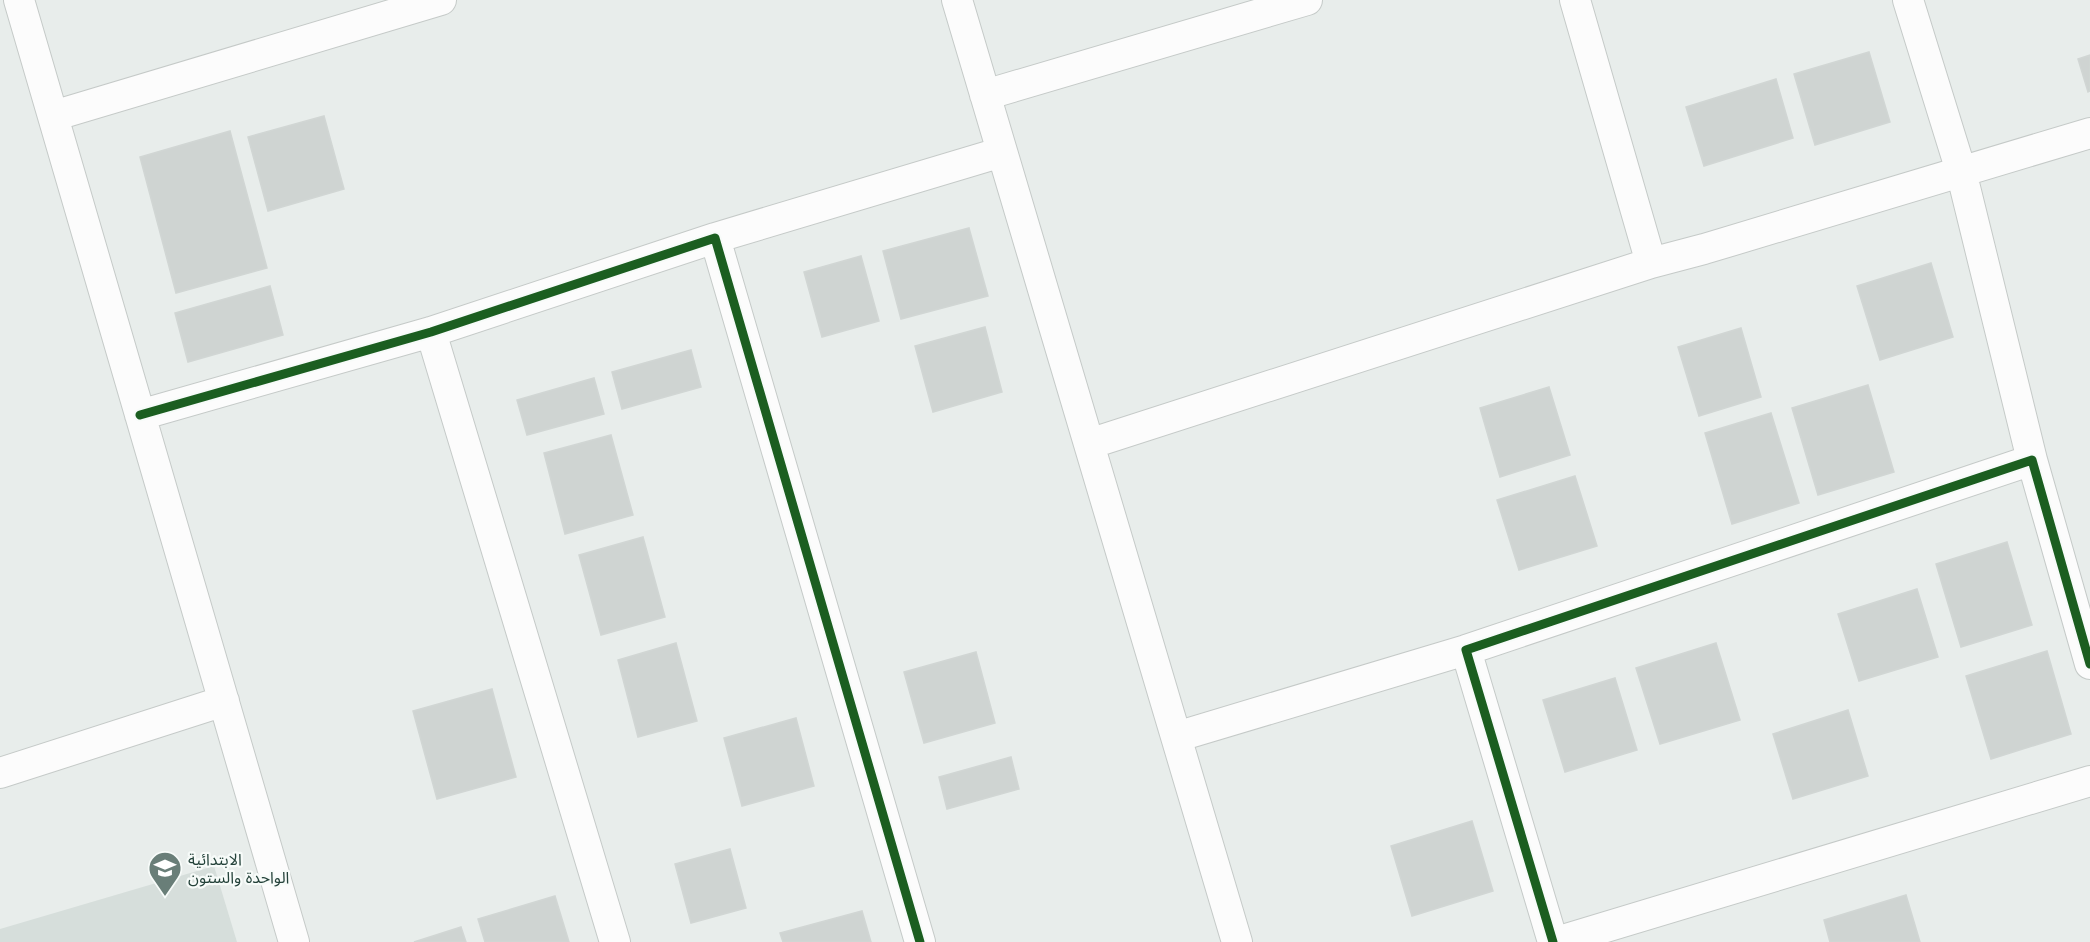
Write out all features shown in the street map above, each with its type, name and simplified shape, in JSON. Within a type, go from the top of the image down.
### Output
[{"type":"street","points":[[19,0],[294,942]]},
{"type":"street","points":[[53,116],[351,13],[441,0]]},
{"type":"street","points":[[957,0],[1237,942]]},
{"type":"street","points":[[985,95],[1307,0]]},
{"type":"street","points":[[1575,0],[1651,263]]},
{"type":"street","points":[[1908,0],[1961,171],[2032,459],[2090,664]]},
{"type":"street","points":[[1089,444],[1651,263],[2090,133]]},
{"type":"street","points":[[140,415],[431,332],[715,238],[1002,152]]},
{"type":"street","points":[[715,238],[920,942]]},
{"type":"street","points":[[431,332],[615,942]]},
{"type":"street","points":[[1176,737],[1467,650],[2032,459]]},
{"type":"street","points":[[1467,650],[1555,942],[2090,781]]},
{"type":"street","points":[[0,774],[224,701]]},
{"type":"shaded area","name":"الابتدائية الواحدة والستون","points":[[214,866],[237,942],[0,942],[0,929]]},
{"type":"building","points":[[1869,52],[1890,122],[1815,145],[1794,74]]},
{"type":"building","points":[[2090,55],[2090,91],[2088,92],[2078,59]]},
{"type":"building","points":[[1776,79],[1793,138],[1704,166],[1686,107]]},
{"type":"building","points":[[324,116],[344,189],[268,211],[248,137]]},
{"type":"building","points":[[230,131],[267,268],[176,293],[140,157]]},
{"type":"building","points":[[969,228],[988,296],[901,319],[883,251]]},
{"type":"building","points":[[861,256],[879,321],[822,337],[804,272]]},
{"type":"building","points":[[1931,263],[1953,337],[1880,360],[1857,286]]},
{"type":"building","points":[[270,286],[283,335],[188,362],[175,313]]},
{"type":"building","points":[[985,327],[1002,392],[933,412],[915,346]]},
{"type":"building","points":[[1741,328],[1761,397],[1699,416],[1678,347]]},
{"type":"building","points":[[691,350],[701,387],[622,409],[612,372]]},
{"type":"building","points":[[594,378],[604,414],[527,435],[517,400]]},
{"type":"building","points":[[1868,385],[1894,472],[1818,495],[1792,408]]},
{"type":"building","points":[[1549,387],[1570,455],[1500,477],[1480,408]]},
{"type":"building","points":[[1771,413],[1799,503],[1732,524],[1705,433]]},
{"type":"building","points":[[611,435],[633,515],[565,534],[544,453]]},
{"type":"building","points":[[1575,476],[1597,546],[1519,570],[1497,500]]},
{"type":"building","points":[[643,537],[665,617],[601,635],[579,555]]},
{"type":"building","points":[[2007,542],[2032,625],[1961,647],[1936,564]]},
{"type":"building","points":[[1917,589],[1938,657],[1859,681],[1838,614]]},
{"type":"building","points":[[676,643],[697,721],[638,737],[618,660]]},
{"type":"building","points":[[1716,643],[1740,720],[1660,744],[1636,668]]},
{"type":"building","points":[[2047,651],[2071,734],[1991,759],[1966,676]]},
{"type":"building","points":[[976,652],[995,723],[924,743],[904,672]]},
{"type":"building","points":[[1615,678],[1637,750],[1565,772],[1543,700]]},
{"type":"building","points":[[492,689],[516,777],[437,799],[413,711]]},
{"type":"building","points":[[1848,710],[1868,776],[1793,799],[1773,734]]},
{"type":"building","points":[[796,718],[814,786],[742,806],[724,738]]},
{"type":"building","points":[[1011,757],[1019,789],[947,809],[939,777]]},
{"type":"building","points":[[1472,821],[1493,891],[1412,916],[1391,846]]},
{"type":"building","points":[[730,849],[746,908],[691,923],[675,864]]},
{"type":"building","points":[[1906,895],[1920,942],[1830,942],[1824,920]]},
{"type":"building","points":[[555,896],[569,942],[485,942],[478,919]]},
{"type":"building","points":[[862,911],[871,942],[783,942],[780,933]]},
{"type":"building","points":[[461,927],[466,942],[414,942]]},
{"type":"cycle path","points":[[140,415],[431,332],[715,238],[920,942]]},
{"type":"cycle path","points":[[1553,942],[1466,650],[2032,460],[2090,664]]},
{"type":"place","name":"الابتدائية الواحدة والستون","points":[[165,897]]}]
